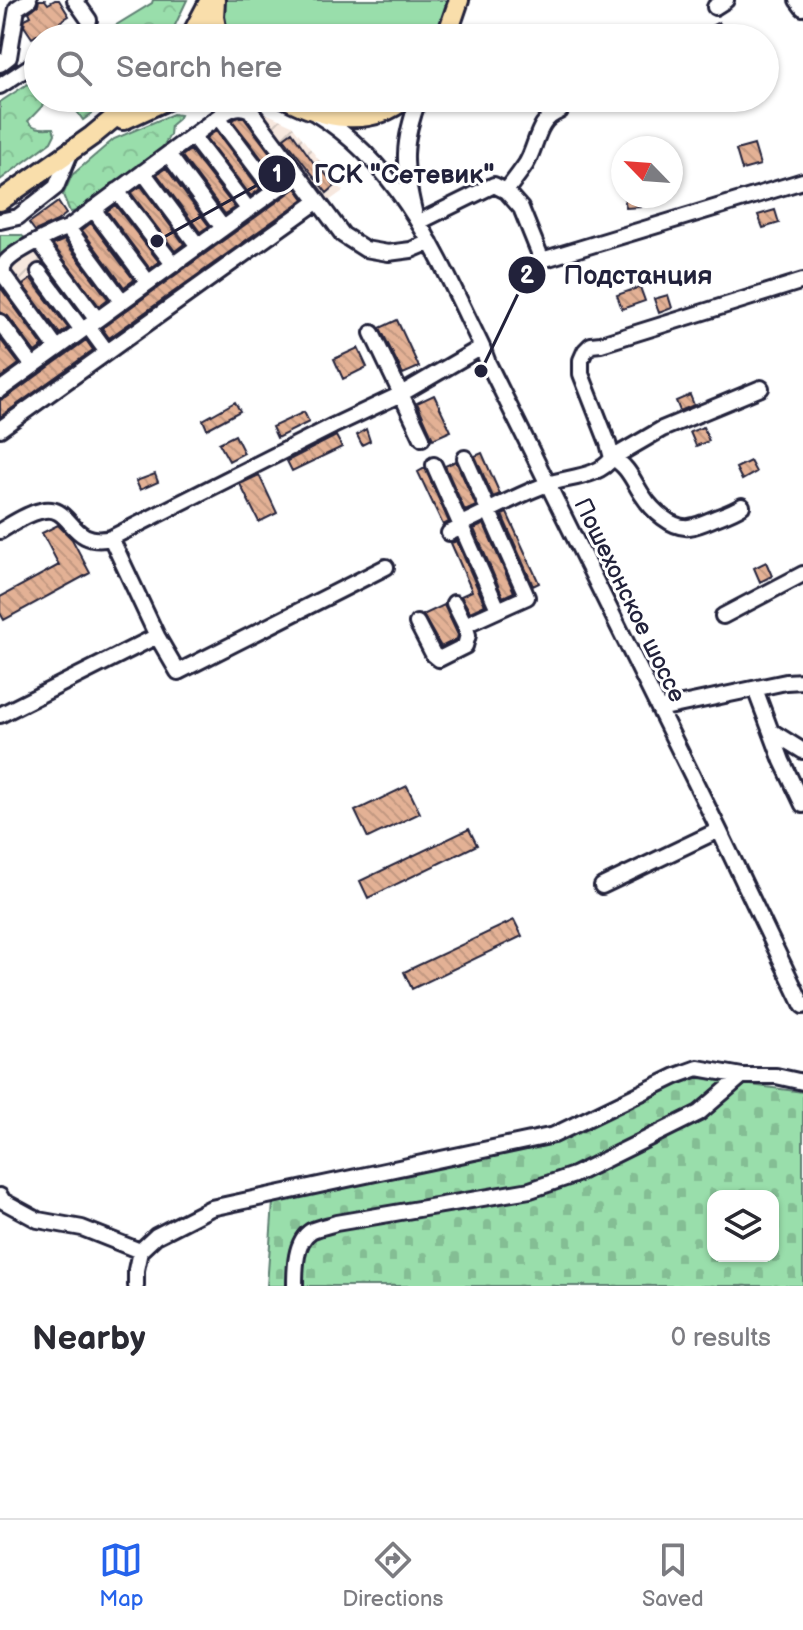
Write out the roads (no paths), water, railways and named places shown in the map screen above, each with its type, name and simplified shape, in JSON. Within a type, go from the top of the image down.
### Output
[{"type":"main road","points":[[198,24],[212,0]]},
{"type":"main road","points":[[212,0],[215,24]]},
{"type":"main road","points":[[451,24],[459,0]]},
{"type":"main road","points":[[0,201],[121,112]]},
{"type":"main road","points":[[92,136],[142,112]]},
{"type":"main road","points":[[319,112],[349,118],[366,118],[383,112]]},
{"type":"street","points":[[0,64],[9,57],[17,8],[29,0]]},
{"type":"street","points":[[75,0],[89,20]]},
{"type":"street","points":[[797,0],[803,8]]},
{"type":"street","points":[[0,86],[24,70]]},
{"type":"street","points":[[57,348],[3,274],[7,261],[54,232],[68,228],[224,112]]},
{"type":"street","points":[[252,112],[343,235],[365,249],[388,253],[411,250],[430,242]]},
{"type":"street","points":[[312,112],[359,145],[417,218]]},
{"type":"street","points":[[414,112],[407,134],[406,178],[417,218]]},
{"type":"street","points":[[506,191],[527,161],[541,125],[557,112]]},
{"type":"street","points":[[218,117],[274,191]]},
{"type":"street","points":[[192,136],[249,210]]},
{"type":"street","points":[[0,221],[18,217],[56,187],[71,151]]},
{"type":"street","points":[[168,154],[223,228]]},
{"type":"street","points":[[143,172],[198,246]]},
{"type":"street","points":[[3,383],[33,366],[298,174]]},
{"type":"street","points":[[417,218],[494,185],[506,191],[521,208],[542,260],[803,181]]},
{"type":"street","points":[[117,191],[173,264]]},
{"type":"street","points":[[0,429],[318,201]]},
{"type":"street","points":[[93,209],[148,282]]},
{"type":"street","name":"Пошехонское шоссе","points":[[417,218],[803,1006]]},
{"type":"street","points":[[68,228],[122,301]]},
{"type":"street","points":[[39,242],[107,352]]},
{"type":"street","points":[[39,272],[89,325]]},
{"type":"street","points":[[612,458],[581,374],[581,360],[591,345],[803,281]]},
{"type":"street","points":[[0,322],[33,366]]},
{"type":"street","points":[[372,333],[422,438]]},
{"type":"street","points":[[0,531],[44,510],[60,513],[86,538],[111,538],[401,394],[482,347]]},
{"type":"street","points":[[449,533],[461,524],[548,484],[584,475],[608,464],[612,458],[662,429],[761,388]]},
{"type":"street","points":[[465,458],[527,597],[465,625]]},
{"type":"street","points":[[612,458],[619,461],[653,507],[677,526],[688,527],[742,506]]},
{"type":"street","points":[[434,465],[498,609]]},
{"type":"street","points":[[111,538],[157,636],[178,672],[386,567]]},
{"type":"street","points":[[723,616],[803,574]]},
{"type":"street","points":[[417,623],[433,654],[439,659],[465,646],[468,635],[454,603]]},
{"type":"street","points":[[0,715],[157,636]]},
{"type":"street","points":[[659,709],[803,681]]},
{"type":"street","points":[[755,689],[803,805]]},
{"type":"street","points":[[771,731],[803,751]]},
{"type":"street","points":[[602,886],[719,830]]},
{"type":"street","points":[[136,1286],[140,1251],[156,1236],[211,1208],[554,1135],[698,1068],[803,1082]]},
{"type":"street","points":[[295,1286],[299,1248],[313,1230],[336,1223],[530,1190],[574,1175],[699,1113],[742,1076]]},
{"type":"street","points":[[1,1200],[38,1220],[82,1228],[140,1251]]},
{"type":"place","name":"ГСК \"Сетевик\"","points":[[157,241]]},
{"type":"place","name":"Подстанция","points":[[481,371]]}]
